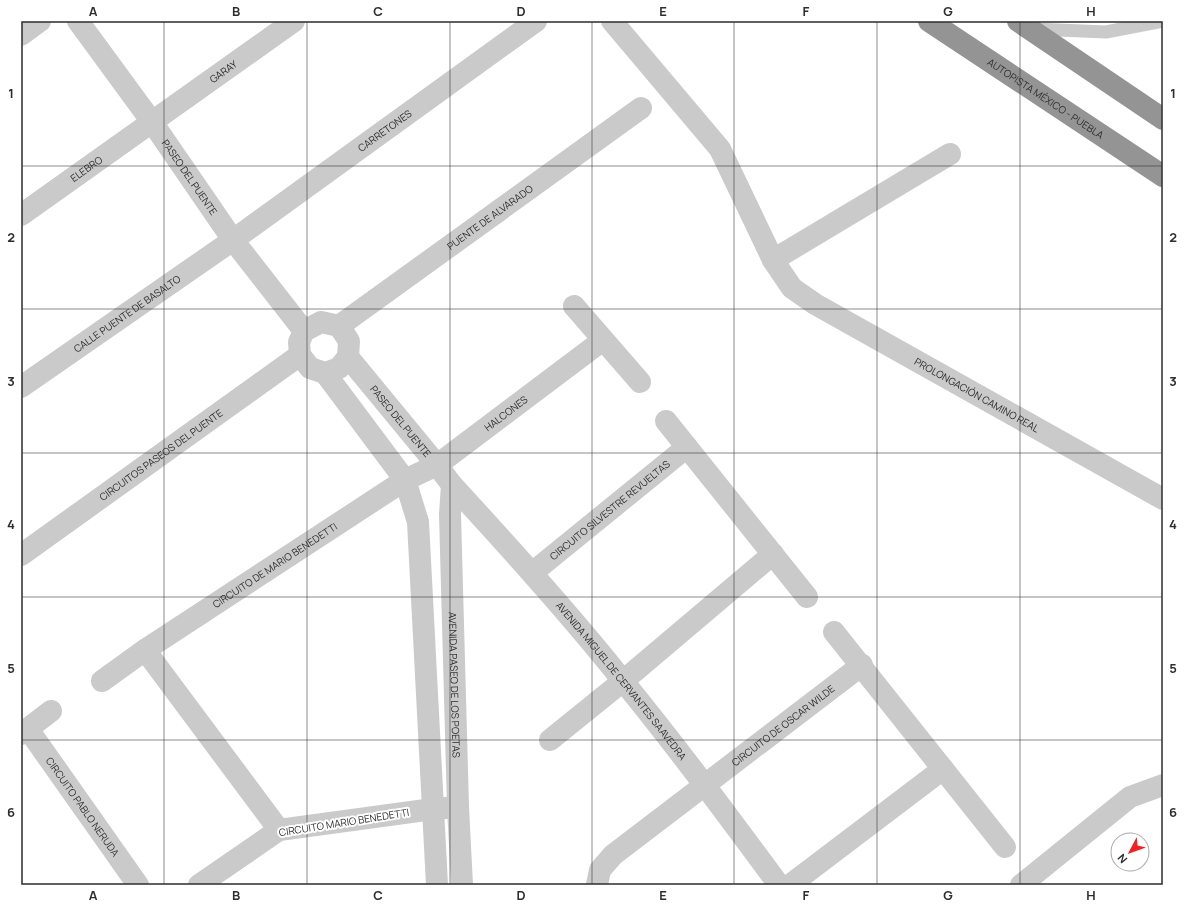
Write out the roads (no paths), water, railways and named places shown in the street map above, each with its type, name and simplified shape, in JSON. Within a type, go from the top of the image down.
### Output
[{"type":"highway","name":"AUTOPISTA MÉXICO - PUEBLA","points":[[929,21],[1163,176]]},
{"type":"highway","points":[[1024,25],[1163,119]]},
{"type":"street","points":[[21,35],[40,21]]},
{"type":"street","name":"PASEO DEL PUENTE","points":[[78,21],[152,122],[233,240],[304,331]]},
{"type":"street","name":"GARAY","points":[[152,122],[294,21]]},
{"type":"street","name":"CARRETONES","points":[[233,240],[536,21]]},
{"type":"street","points":[[612,21],[720,149],[773,260],[950,154]]},
{"type":"street","name":"PUENTE DE ALVARADO","points":[[339,326],[641,108]]},
{"type":"street","name":"ELEBRO","points":[[21,215],[152,122]]},
{"type":"street","name":"CALLE PUENTE DE BASALTO","points":[[21,387],[233,240]]},
{"type":"street","name":"PROLONGACIÓN CAMINO REAL","points":[[773,260],[792,288],[815,304],[1163,499]]},
{"type":"street","points":[[574,306],[640,382]]},
{"type":"street","points":[[325,373],[339,368],[348,357],[349,341],[339,326],[321,322],[304,331],[299,342],[300,355],[310,368],[325,373],[407,488],[418,522],[437,885]]},
{"type":"street","name":"HALCONES","points":[[407,488],[603,340]]},
{"type":"street","name":"CIRCUITOS PASEOS DEL PUENTE","points":[[21,555],[300,355]]},
{"type":"street","name":"PASEO DEL PUENTE","points":[[348,357],[452,485]]},
{"type":"street","points":[[666,421],[807,597]]},
{"type":"street","name":"CIRCUITO SILVESTRE REVUELTAS","points":[[532,573],[687,446]]},
{"type":"street","name":"AVENIDA MIGUEL DE CERVANTES SAAVEDRA","points":[[452,485],[532,573],[623,681],[779,885]]},
{"type":"street","name":"AVENIDA PASEO DE LOS POETAS","points":[[452,485],[450,514],[458,807],[462,885]]},
{"type":"street","name":"CIRCUITO DE MARIO BENEDETTI","points":[[102,681],[145,650],[407,488]]},
{"type":"street","points":[[418,522],[450,514]]},
{"type":"street","points":[[550,740],[623,681],[773,554]]},
{"type":"street","points":[[834,632],[1005,847]]},
{"type":"street","points":[[145,650],[279,830]]},
{"type":"street","name":"CIRCUITO DE OSCAR WILDE","points":[[597,885],[600,870],[613,855],[862,666]]},
{"type":"street","points":[[24,731],[51,711]]},
{"type":"street","name":"CIRCUITO PABLO NERUDA","points":[[24,731],[138,885]]},
{"type":"street","points":[[790,885],[942,769]]},
{"type":"street","points":[[1021,885],[1130,798],[1163,785]]},
{"type":"street","name":"CIRCUITO MARIO BENEDETTI","points":[[199,885],[279,830],[433,809],[458,807]]},
{"type":"lane","points":[[1024,25],[1106,32],[1163,21]]}]
